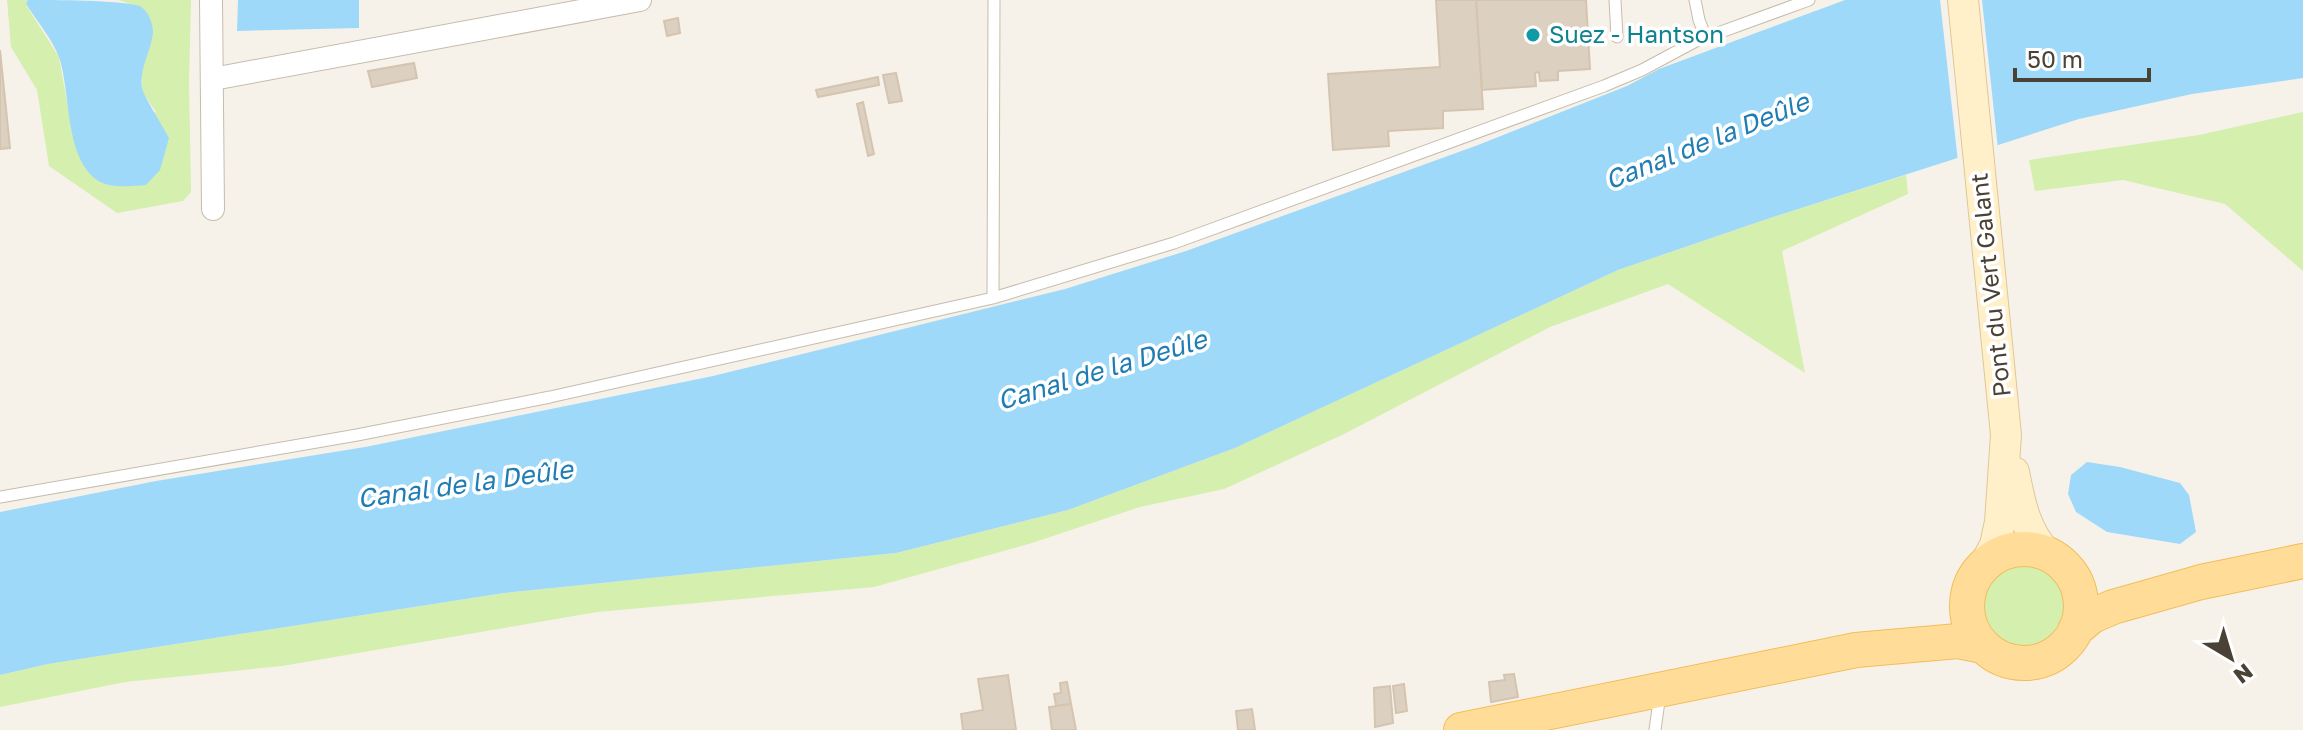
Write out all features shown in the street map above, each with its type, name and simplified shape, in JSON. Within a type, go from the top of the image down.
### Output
[{"type":"main road","name":"Pont du Vert Galant","points":[[1963,0],[2006,435],[2000,522],[1995,545],[1976,578]]},
{"type":"main road","points":[[1976,578],[1967,605],[1969,620],[1983,646],[1996,655],[2010,661],[2033,662],[2055,653],[2075,630],[2079,617],[2079,597],[2075,583],[2035,540],[2024,519],[2006,435]]},
{"type":"main road","points":[[1856,650],[1922,626],[1949,610],[2002,553],[2017,550],[2032,550],[2097,582],[2121,585],[2201,582]]},
{"type":"main road","points":[[2075,630],[2101,611],[2201,582],[2303,561]]},
{"type":"main road","points":[[1461,730],[1856,650],[1958,641],[1983,646]]},
{"type":"street","points":[[211,0],[213,209]]},
{"type":"street","points":[[213,79],[640,0]]},
{"type":"lane","points":[[993,298],[994,0]]},
{"type":"lane","points":[[1615,0],[1617,37]]},
{"type":"lane","points":[[1695,0],[1706,38]]},
{"type":"lane","points":[[0,497],[357,435],[535,400],[993,298],[1174,243],[1250,216],[1604,86],[1706,38],[1809,0]]},
{"type":"lane","points":[[1655,730],[1661,690]]},
{"type":"green space","points":[[7,0],[28,0],[26,5],[59,57],[72,131],[156,112],[142,91],[146,55],[140,7],[118,0],[191,0],[191,192],[183,201],[117,213],[49,166],[37,90],[11,47]]},
{"type":"green space","points":[[2303,112],[2303,271],[2225,204],[2123,180],[2035,191],[2029,160],[2199,135]]},
{"type":"green space","points":[[1906,175],[1908,194],[1782,251],[1805,373],[1668,284],[1550,327],[1344,434],[1224,489],[1140,507],[1032,543],[874,587],[597,612],[282,666],[125,682],[0,707],[0,675],[48,664],[504,593],[896,553],[1068,510],[1235,448],[1618,270]]},
{"type":"green space","points":[[2024,561],[2041,564],[2056,574],[2066,589],[2069,606],[2066,623],[2056,638],[2041,648],[2024,651],[2007,648],[1992,638],[1982,623],[1979,606],[1982,589],[1992,574],[2007,564]]},
{"type":"water","points":[[28,0],[130,4],[140,6],[148,15],[153,33],[142,74],[142,88],[169,138],[160,170],[146,185],[108,185],[97,180],[86,169],[74,140],[59,57],[26,4]]},
{"type":"water","points":[[238,0],[359,0],[359,28],[237,31]]},
{"type":"water","name":"Canal de la Deûle","points":[[1845,0],[2303,0],[2303,78],[2192,94],[2079,119],[1618,270],[1235,448],[1068,510],[896,553],[504,593],[48,664],[0,675],[0,512],[156,481],[365,447],[713,376],[1065,289],[1186,251],[1478,145],[1627,86],[1659,69]]},
{"type":"water","points":[[2087,462],[2180,483],[2189,495],[2196,532],[2180,544],[2107,532],[2076,512],[2068,494],[2071,475]]},
{"type":"pier","points":[[1940,0],[1982,0],[1998,149],[1958,162]]},
{"type":"building","points":[[1436,0],[1476,0],[1483,109],[1443,111],[1443,128],[1388,131],[1389,146],[1333,150],[1328,74],[1440,67]]},
{"type":"building","name":"Suez - Hantson","points":[[1476,0],[1586,0],[1590,69],[1558,71],[1558,80],[1540,81],[1539,72],[1535,73],[1536,86],[1482,90]]},
{"type":"building","points":[[678,18],[680,33],[667,36],[664,21]]},
{"type":"building","points":[[0,50],[10,148],[0,149]]},
{"type":"building","points":[[414,63],[417,78],[372,87],[368,71]]},
{"type":"building","points":[[896,73],[902,101],[889,103],[883,75]]},
{"type":"building","points":[[878,77],[879,85],[818,97],[816,90]]},
{"type":"building","points":[[863,102],[874,154],[868,156],[857,104]]},
{"type":"building","points":[[1514,674],[1518,697],[1491,702],[1489,682],[1505,680],[1504,675]]},
{"type":"building","points":[[1008,675],[1016,730],[963,730],[961,714],[983,710],[978,679]]},
{"type":"building","points":[[1067,682],[1071,704],[1056,706],[1054,694],[1061,693],[1060,683]]},
{"type":"building","points":[[1404,684],[1407,711],[1396,713],[1393,686]]},
{"type":"building","points":[[1390,686],[1393,723],[1375,727],[1374,688]]},
{"type":"building","points":[[1071,704],[1076,730],[1052,730],[1049,707]]},
{"type":"building","points":[[1252,709],[1255,730],[1238,730],[1236,711]]},
{"type":"place","name":"Suez - Hantson","points":[[1533,35]]}]
